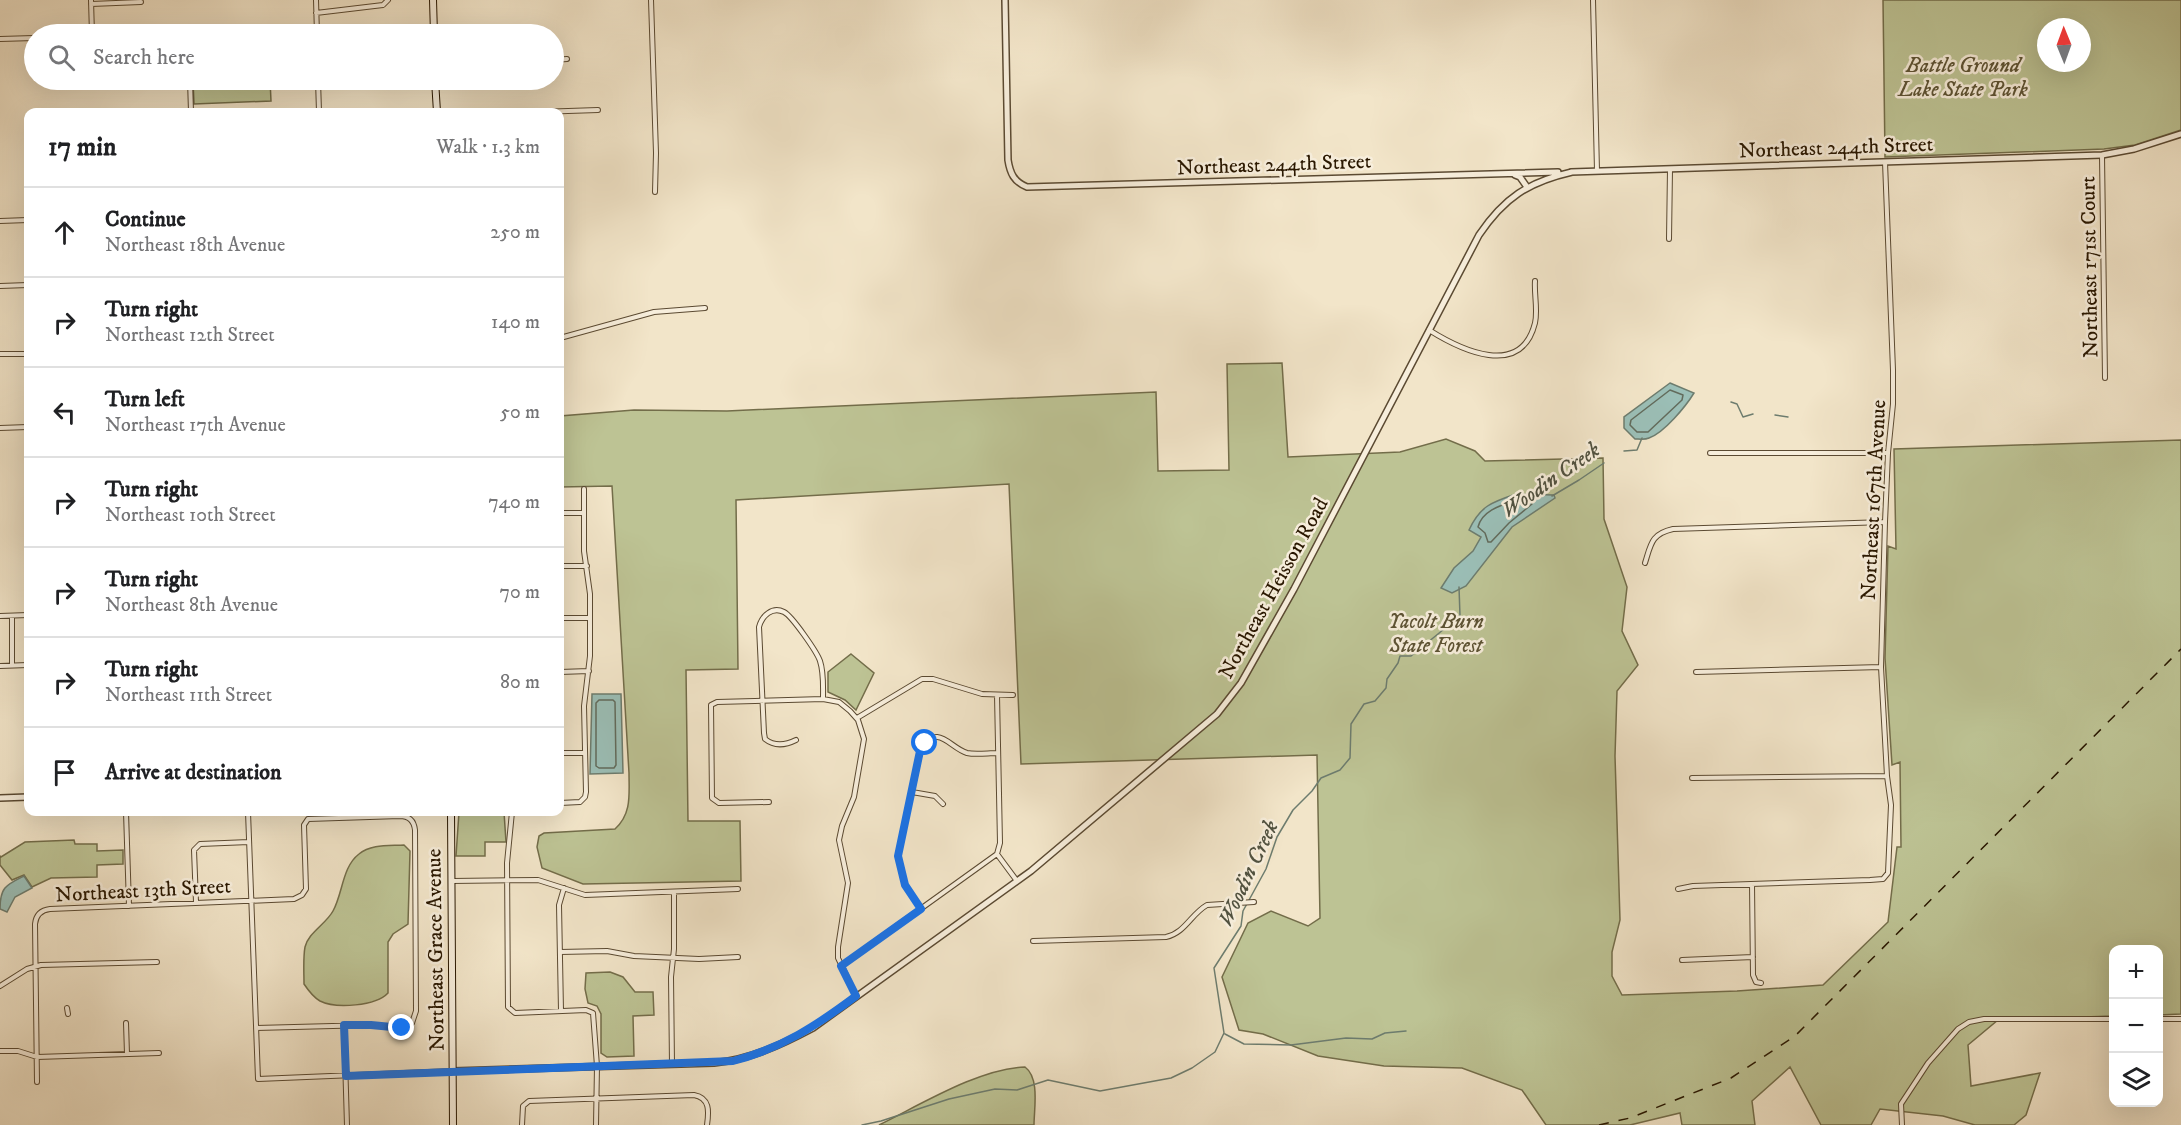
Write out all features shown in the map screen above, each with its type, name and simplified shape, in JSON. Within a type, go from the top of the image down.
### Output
[{"type":"main road","points":[[433,0],[434,24]]},
{"type":"main road","points":[[436,90],[437,108]]},
{"type":"main road","name":"Northeast Grace Avenue","points":[[451,816],[453,1125]]},
{"type":"street","points":[[316,0],[317,24]]},
{"type":"street","points":[[651,0],[656,153],[655,192]]},
{"type":"street","name":"Northeast 244th Street","points":[[1005,0],[1008,160],[1010,170],[1017,182],[1027,187],[2102,155],[2134,149],[2181,134]]},
{"type":"street","points":[[1593,0],[1597,171]]},
{"type":"street","points":[[316,13],[381,5],[387,1]]},
{"type":"street","points":[[92,24],[91,2],[141,2]]},
{"type":"street","points":[[0,39],[24,38]]},
{"type":"street","points":[[190,90],[191,108]]},
{"type":"street","points":[[318,90],[319,108]]},
{"type":"street","points":[[564,111],[598,110]]},
{"type":"street","name":"Northeast 171st Court","points":[[2102,155],[2105,378]]},
{"type":"street","name":"Northeast 167th Avenue","points":[[1752,884],[1883,879],[1888,873],[1891,805],[1887,776],[1881,667],[1885,522],[1893,370],[1885,162]]},
{"type":"street","points":[[1669,238],[1670,169]]},
{"type":"street","name":"Northeast Heisson Road","points":[[453,1071],[724,1062],[753,1056],[813,1028],[1017,881],[1217,714],[1241,683],[1294,589],[1479,235],[1502,205],[1527,187],[1551,177],[1572,172]]},
{"type":"street","points":[[1511,173],[1520,177],[1527,187]]},
{"type":"street","points":[[0,221],[24,220]]},
{"type":"street","points":[[1429,330],[1449,342],[1492,356],[1503,357],[1513,353],[1525,345],[1532,334],[1535,320],[1535,281]]},
{"type":"street","points":[[0,286],[24,285]]},
{"type":"street","points":[[564,337],[654,312],[705,308]]},
{"type":"street","points":[[0,354],[24,354]]},
{"type":"street","points":[[0,428],[24,427]]},
{"type":"street","points":[[1710,453],[1888,453]]},
{"type":"street","points":[[564,803],[578,802],[582,800],[586,792],[584,706],[589,671],[590,594],[584,550],[584,489]]},
{"type":"street","points":[[564,513],[583,513]]},
{"type":"street","points":[[1645,563],[1651,543],[1657,534],[1673,529],[1885,522]]},
{"type":"street","points":[[564,566],[587,566]]},
{"type":"street","points":[[796,740],[777,745],[765,739],[761,701],[759,627],[765,615],[776,610],[789,615],[819,658],[823,670],[823,699]]},
{"type":"street","points":[[0,616],[24,615]]},
{"type":"street","points":[[12,616],[12,665]]},
{"type":"street","points":[[564,618],[590,618]]},
{"type":"street","points":[[0,666],[24,665]]},
{"type":"street","points":[[1696,672],[1881,667]]},
{"type":"street","points":[[564,672],[589,671]]},
{"type":"street","points":[[857,718],[922,679],[933,679],[981,694],[1013,694]]},
{"type":"street","points":[[841,966],[997,855],[1000,843],[997,695]]},
{"type":"street","points":[[769,802],[719,803],[711,795],[711,705],[717,702],[823,699],[839,702],[857,718],[863,731],[864,746],[854,797],[840,836],[848,883],[838,958],[856,996]]},
{"type":"street","points":[[921,909],[905,885],[898,856],[922,746],[934,738],[948,740],[968,753],[997,753]]},
{"type":"street","points":[[564,753],[584,753]]},
{"type":"street","points":[[1692,778],[1887,776]]},
{"type":"street","points":[[912,792],[935,796],[943,804]]},
{"type":"street","points":[[0,798],[24,797]]},
{"type":"street","points":[[126,816],[129,906]]},
{"type":"street","points":[[248,816],[258,1079],[453,1071]]},
{"type":"street","name":"Northeast 13th Street","points":[[35,966],[35,922],[43,911],[50,909],[291,900],[302,895],[306,885],[304,825],[306,820],[334,816]]},
{"type":"street","points":[[256,1029],[344,1025],[402,1028],[412,1023],[416,1011],[414,830],[411,820],[403,816]]},
{"type":"street","points":[[512,816],[507,857],[508,1005],[515,1013],[586,1010],[593,1013],[597,1066],[596,1125]]},
{"type":"street","points":[[196,902],[194,850],[196,846],[249,842]]},
{"type":"street","points":[[997,855],[1017,881]]},
{"type":"street","points":[[452,881],[538,880],[585,895],[738,889]]},
{"type":"street","points":[[1678,889],[1693,886],[1752,884],[1753,975],[1756,982],[1761,983]]},
{"type":"street","points":[[561,1011],[559,902],[564,888]]},
{"type":"street","points":[[672,1064],[671,977],[675,923],[674,892]]},
{"type":"street","points":[[1033,941],[1166,937],[1178,933],[1201,908],[1207,905],[1254,902]]},
{"type":"street","points":[[560,952],[607,951],[634,956],[706,959],[738,957]]},
{"type":"street","points":[[1682,960],[1753,957]]},
{"type":"street","points":[[0,986],[35,966],[157,962]]},
{"type":"street","points":[[35,966],[37,1082]]},
{"type":"street","points":[[2163,1019],[2181,1018]]},
{"type":"street","points":[[1902,1125],[1901,1104],[1928,1063],[1953,1033],[1963,1025],[1975,1020],[2109,1019]]},
{"type":"street","points":[[126,1023],[127,1054]]},
{"type":"street","points":[[344,1025],[347,1125]]},
{"type":"street","points":[[0,1051],[18,1051],[37,1058],[159,1053]]},
{"type":"street","points":[[522,1125],[522,1110],[525,1102],[694,1095],[702,1097],[708,1108],[707,1125]]},
{"type":"green space","name":"Battle Ground Lake State Park","points":[[1883,0],[2181,0],[2181,130],[2135,145],[2104,149],[1885,157]]},
{"type":"green space","points":[[193,90],[270,90],[271,101],[194,104]]},
{"type":"green space","name":"Yacolt Burn State Forest","points":[[1282,363],[1288,457],[1400,452],[1446,439],[1475,451],[1485,461],[1603,458],[1604,519],[1627,587],[1622,631],[1638,665],[1617,691],[1615,756],[1620,920],[1612,952],[1612,976],[1622,995],[1823,985],[1888,922],[1897,847],[1901,847],[1900,762],[1892,765],[1885,658],[1888,546],[1896,549],[1894,449],[2181,440],[2181,1014],[2163,1015],[2163,945],[2109,945],[2109,1016],[1998,1020],[1968,1045],[1971,1086],[2040,1073],[2026,1115],[2014,1125],[1975,1125],[1943,1116],[1880,1109],[1871,1125],[1821,1125],[1790,1067],[1752,1101],[1755,1125],[1682,1125],[1680,1113],[1630,1125],[1546,1125],[1522,1090],[1462,1068],[1384,1066],[1318,1056],[1263,1034],[1239,1030],[1222,977],[1248,923],[1271,911],[1308,926],[1320,918],[1317,755],[1021,764],[1009,484],[736,500],[738,669],[686,670],[688,821],[740,821],[741,881],[583,884],[542,868],[537,847],[539,836],[544,833],[615,829],[627,810],[629,796],[612,486],[564,487],[564,416],[634,410],[727,411],[1156,392],[1158,471],[1229,470],[1227,364]]},
{"type":"green space","points":[[851,654],[874,673],[856,710],[845,700],[828,692],[828,672]]},
{"type":"green space","points":[[459,816],[504,816],[506,842],[485,842],[485,856],[456,856]]},
{"type":"green space","points":[[74,840],[75,844],[97,844],[97,851],[123,850],[123,864],[97,865],[97,877],[51,878],[32,887],[24,875],[12,880],[0,865],[0,856],[25,842]]},
{"type":"green space","points":[[404,845],[410,851],[408,924],[393,934],[388,942],[388,993],[375,1001],[356,1005],[336,1005],[320,1001],[304,984],[304,956],[307,942],[333,911],[353,859],[369,849]]},
{"type":"green space","points":[[610,972],[623,977],[635,992],[653,992],[654,1015],[633,1016],[634,1056],[607,1057],[601,1053],[601,1014],[597,1006],[588,1003],[585,989],[586,973]]},
{"type":"green space","points":[[1025,1067],[1033,1078],[1034,1125],[879,1125],[970,1081],[1007,1069]]},
{"type":"water","points":[[1670,383],[1694,393],[1680,412],[1661,431],[1647,439],[1635,439],[1624,428],[1624,417]]},
{"type":"water","points":[[1516,494],[1554,495],[1555,498],[1512,527],[1466,586],[1452,593],[1441,588],[1454,568],[1473,551],[1481,537],[1469,530],[1478,515],[1493,503]]},
{"type":"water","points":[[592,694],[621,694],[623,773],[590,774]]},
{"type":"water","points":[[24,876],[32,888],[15,897],[7,912],[0,909],[1,896],[5,888]]},
{"type":"waterway","name":"Woodin Creek","points":[[1731,402],[1737,404],[1743,417],[1753,414]]},
{"type":"waterway","name":"Woodin Creek","points":[[1775,415],[1788,417]]},
{"type":"waterway","name":"Woodin Creek","points":[[1624,451],[1637,450],[1642,438]]},
{"type":"waterway","name":"Woodin Creek","points":[[1552,496],[1604,463]]},
{"type":"waterway","name":"Woodin Creek","points":[[862,1125],[949,1099],[995,1089],[1017,1090],[1048,1080],[1100,1091],[1171,1078],[1192,1068],[1215,1052],[1224,1033],[1214,968],[1241,926],[1243,911],[1266,869],[1277,837],[1293,810],[1321,778],[1340,770],[1350,758],[1351,724],[1364,704],[1375,701],[1386,688],[1387,679],[1400,656],[1411,656],[1460,616],[1459,587]]},
{"type":"waterway","points":[[1225,1034],[1244,1044],[1291,1045],[1346,1038],[1372,1039],[1385,1033],[1406,1031]]},
{"type":"railway","points":[[1599,1125],[1630,1118],[1731,1078],[1795,1036],[2181,649]]},
{"type":"route","points":[[402,1028],[344,1025],[346,1076],[714,1063],[753,1056],[813,1028],[856,996],[841,966],[921,909],[905,885],[898,856],[920,751],[925,743]]}]
